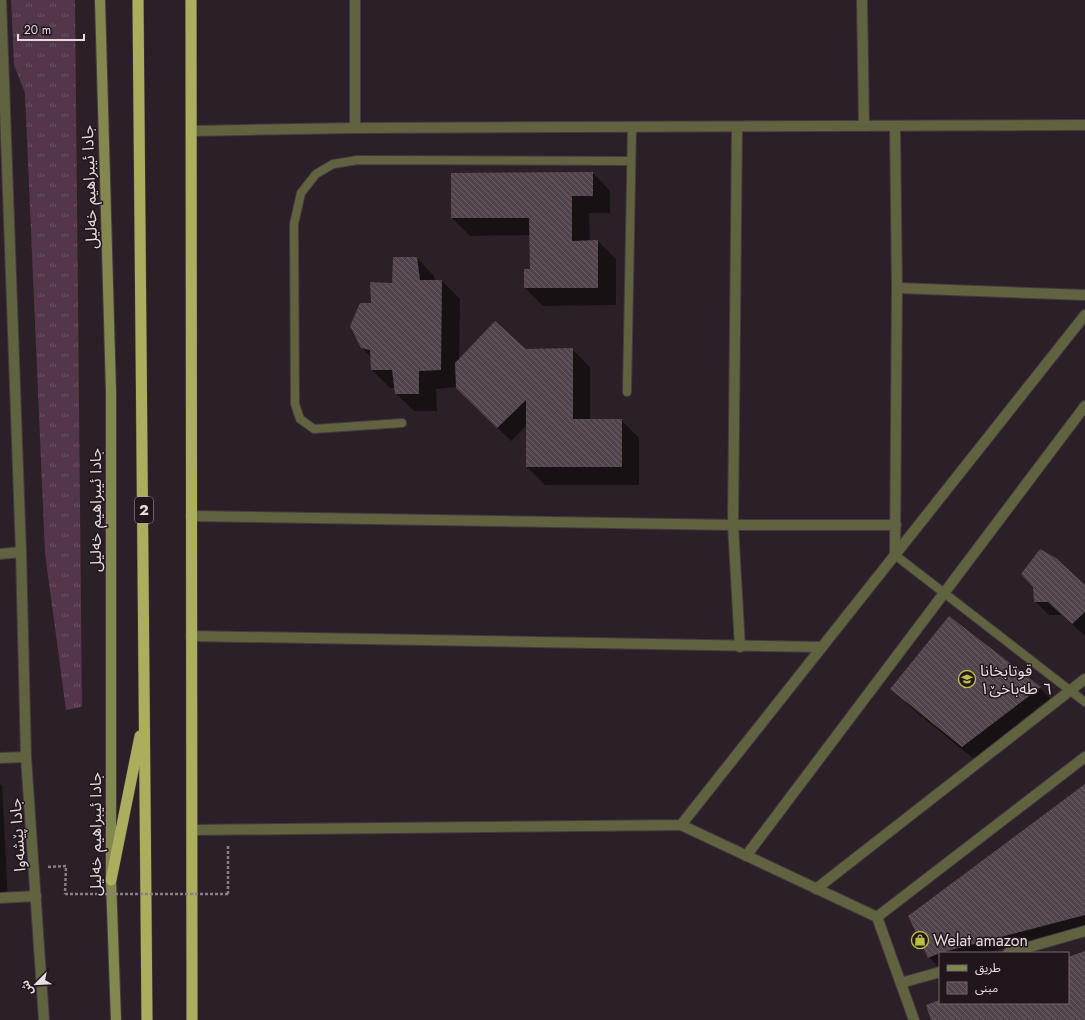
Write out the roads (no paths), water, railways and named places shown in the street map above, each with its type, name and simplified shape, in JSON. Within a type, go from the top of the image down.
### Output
[{"type":"highway","name":"2","points":[[138,0],[146,702],[147,1020]]},
{"type":"highway","points":[[191,0],[192,1020]]},
{"type":"highway","points":[[110,880],[138,754],[146,702]]},
{"type":"main road","name":"جادا ئیبراهیم خەلیل","points":[[100,0],[111,392],[110,880],[116,1020]]},
{"type":"street","name":"جادا پێشەوا","points":[[0,0],[21,552],[26,757],[44,1020]]},
{"type":"street","points":[[355,0],[355,128]]},
{"type":"street","points":[[862,0],[864,126]]},
{"type":"street","points":[[191,131],[355,128],[1085,125]]},
{"type":"street","points":[[895,126],[897,288],[895,555]]},
{"type":"street","points":[[737,127],[733,525],[740,647]]},
{"type":"street","points":[[897,288],[1085,296]]},
{"type":"street","points":[[681,825],[1085,315]]},
{"type":"street","points":[[746,856],[1085,406]]},
{"type":"street","points":[[191,516],[733,525],[896,525]]},
{"type":"street","points":[[0,554],[21,552]]},
{"type":"street","points":[[191,636],[740,647],[822,647]]},
{"type":"street","points":[[816,889],[1070,690],[1085,680]]},
{"type":"street","points":[[0,758],[26,757]]},
{"type":"street","points":[[877,917],[1085,757]]},
{"type":"street","points":[[193,830],[681,825],[877,917],[914,1020]]},
{"type":"street","points":[[0,898],[36,896]]},
{"type":"street","points":[[1012,952],[1085,931]]},
{"type":"street","points":[[901,983],[939,972]]},
{"type":"lane","points":[[627,392],[632,127]]},
{"type":"lane","points":[[402,423],[314,429],[300,419],[295,404],[294,224],[300,193],[316,174],[333,164],[358,160],[631,161]]},
{"type":"lane","points":[[895,555],[1085,702]]},
{"type":"place","name":"قوتابخانا ۱٦ طەباخێ","points":[[967,679]]},
{"type":"place","name":"Welat amazon","points":[[920,940]]}]
